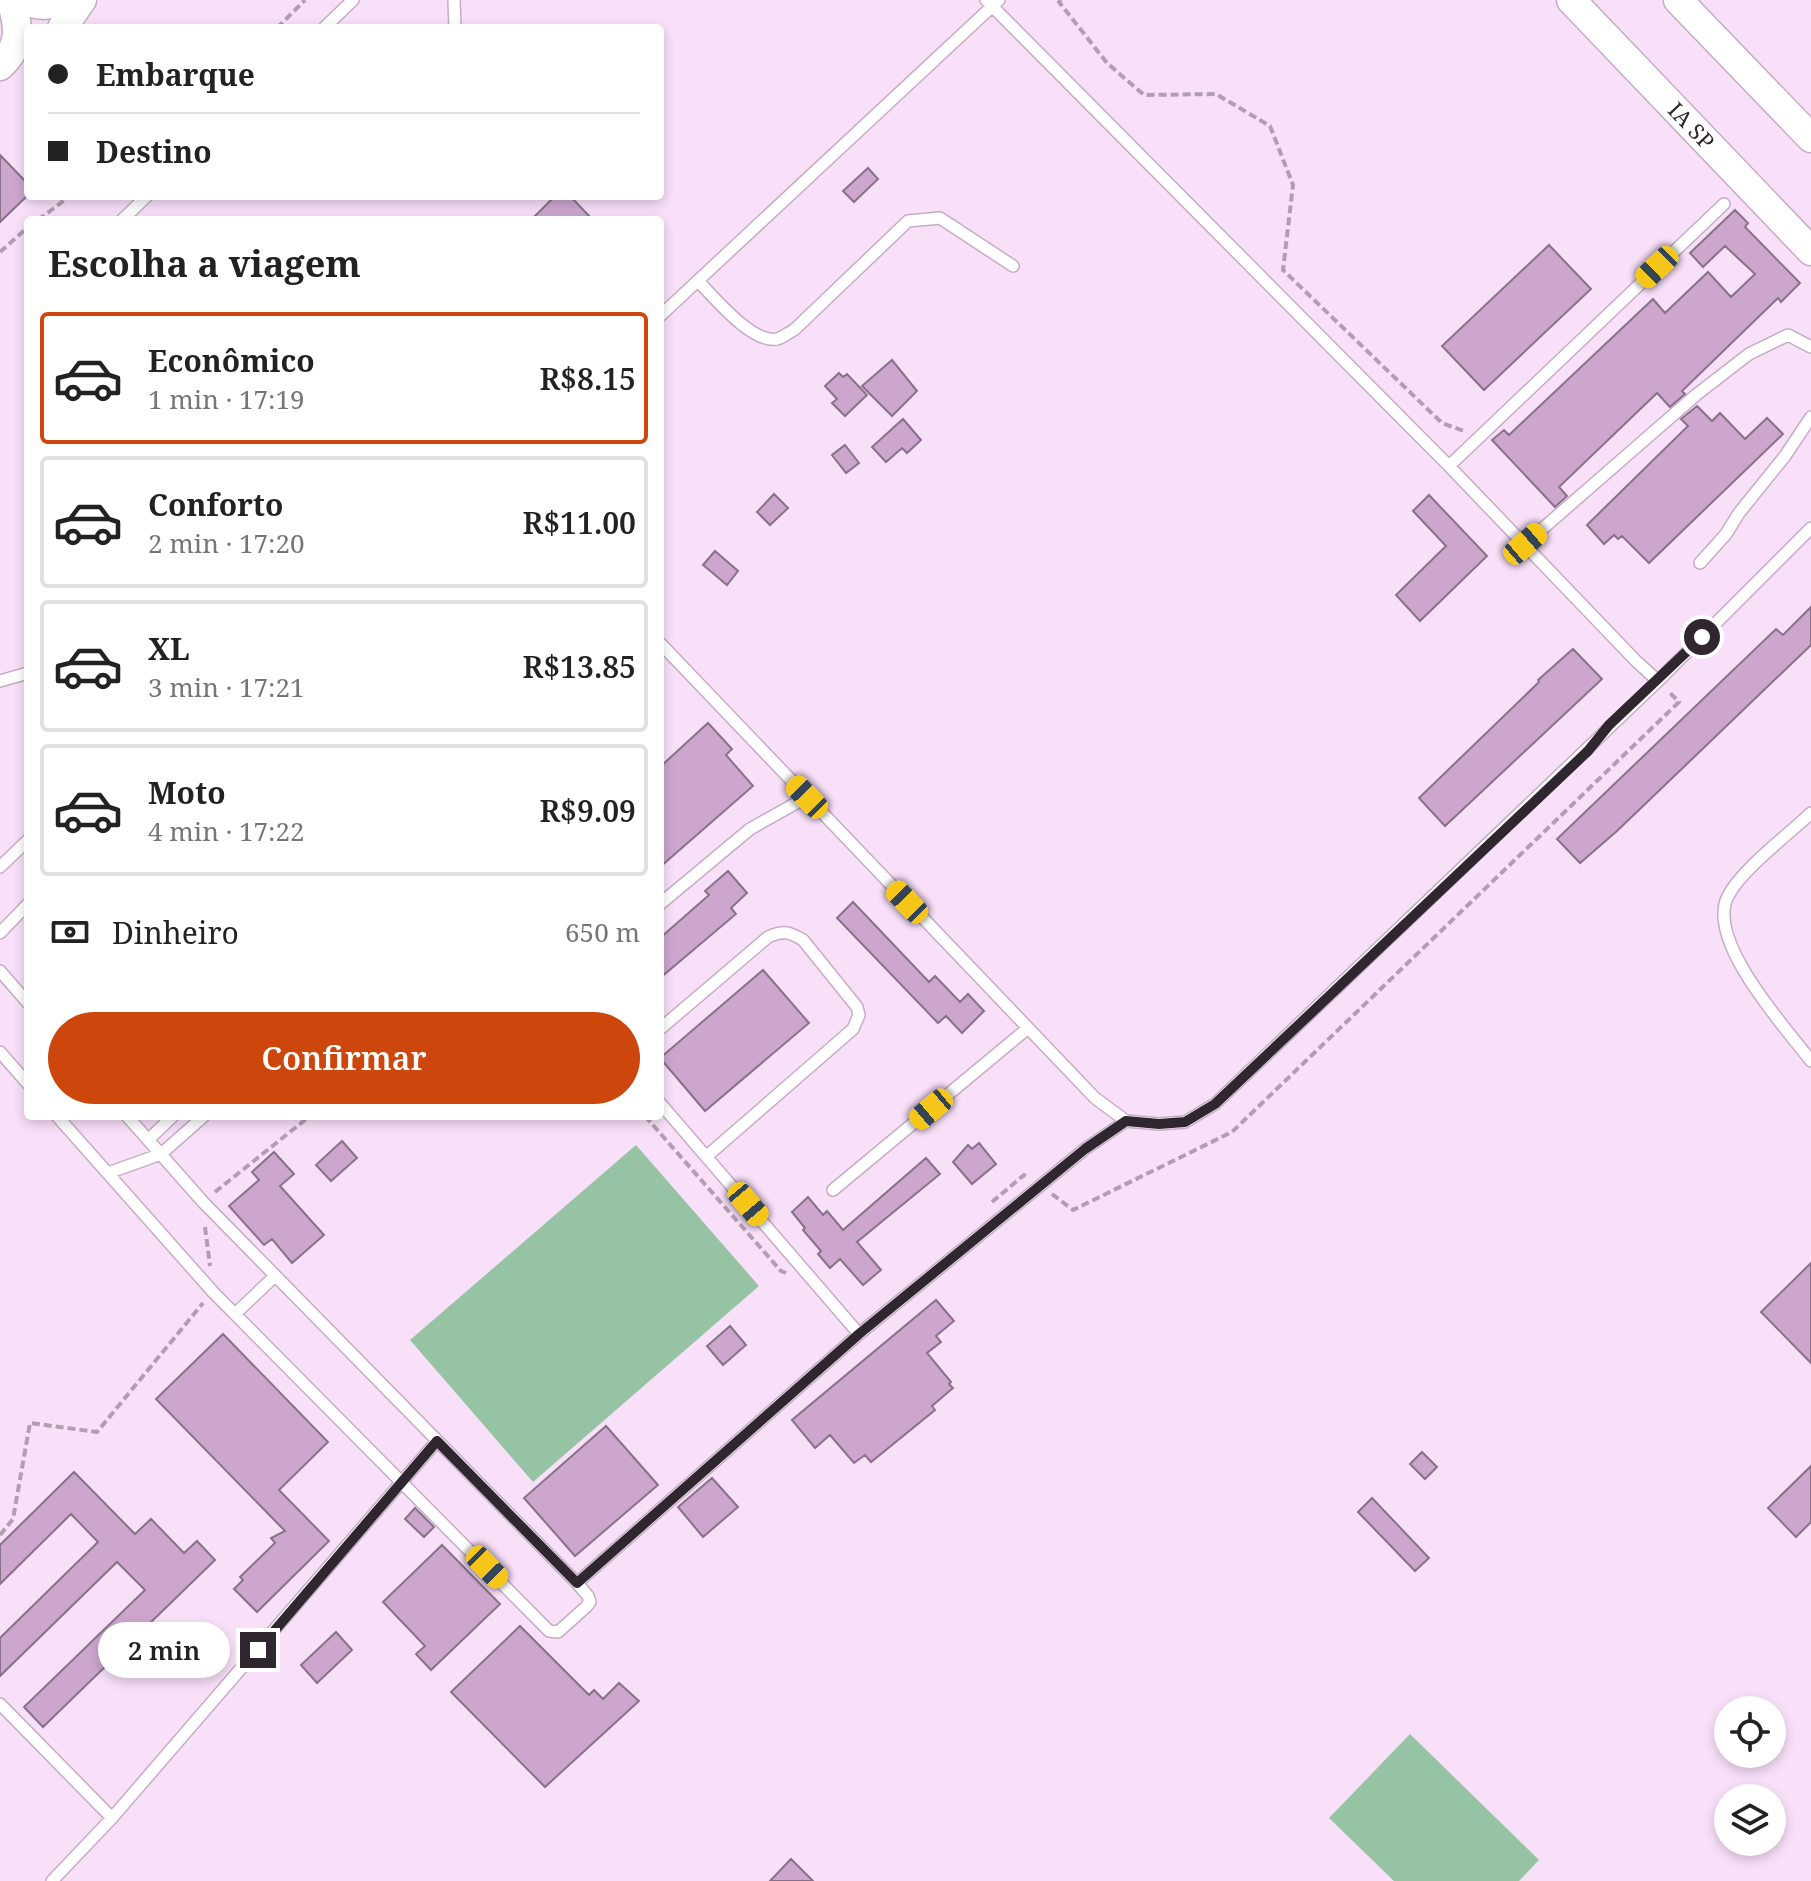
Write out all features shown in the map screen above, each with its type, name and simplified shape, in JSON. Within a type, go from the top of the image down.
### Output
[{"type":"street","points":[[0,69],[11,56],[19,33],[11,0]]},
{"type":"street","points":[[23,0],[49,6],[62,0]]},
{"type":"street","points":[[65,24],[82,0]]},
{"type":"street","name":"IA SP","points":[[1571,0],[1595,10],[1811,251]]},
{"type":"street","points":[[1678,0],[1811,138]]},
{"type":"street","points":[[0,69],[8,70],[24,61]]},
{"type":"lane","points":[[328,24],[353,0]]},
{"type":"lane","points":[[454,0],[455,24]]},
{"type":"lane","points":[[664,312],[992,2],[1658,681]]},
{"type":"lane","points":[[126,216],[143,200]]},
{"type":"lane","points":[[1449,466],[1724,204]]},
{"type":"lane","points":[[698,281],[733,317],[763,338],[777,339],[794,330],[908,221],[940,218],[1013,266]]},
{"type":"lane","points":[[1525,544],[1696,395],[1749,354],[1788,335],[1811,347]]},
{"type":"lane","points":[[1700,563],[1726,534],[1811,417]]},
{"type":"lane","points":[[664,647],[1095,1098],[1126,1121],[1159,1124],[1185,1122],[1215,1104],[1658,681],[1811,528]]},
{"type":"lane","points":[[0,681],[24,674]]},
{"type":"lane","points":[[664,901],[750,829],[807,797]]},
{"type":"lane","points":[[1811,813],[1736,884],[1726,899],[1722,914],[1732,950],[1756,990],[1811,1061]]},
{"type":"lane","points":[[0,867],[24,847]]},
{"type":"lane","points":[[0,933],[24,908]]},
{"type":"lane","points":[[664,1026],[768,937],[780,931],[792,933],[803,940],[857,1007],[859,1015],[853,1029],[707,1156]]},
{"type":"lane","points":[[0,971],[24,998]]},
{"type":"lane","points":[[833,1190],[1028,1028]]},
{"type":"lane","points":[[0,1052],[24,1079]]},
{"type":"lane","points":[[664,1108],[859,1334]]},
{"type":"lane","points":[[61,1120],[213,1292],[549,1631],[558,1632],[590,1602],[588,1596],[203,1202],[130,1120]]},
{"type":"lane","points":[[148,1140],[169,1120]]},
{"type":"lane","points":[[108,1173],[161,1154],[199,1120]]},
{"type":"lane","points":[[577,1583],[859,1334],[1085,1149],[1126,1121]]},
{"type":"lane","points":[[235,1314],[275,1276]]},
{"type":"lane","points":[[52,1881],[112,1818],[437,1441]]},
{"type":"lane","points":[[0,1704],[112,1818]]},
{"type":"path","points":[[281,24],[305,0]]},
{"type":"path","points":[[1061,0],[1059,2],[1107,63],[1144,95],[1216,94],[1270,126],[1293,185],[1283,270],[1442,423],[1479,437]]},
{"type":"path","points":[[43,216],[65,200]]},
{"type":"path","points":[[0,252],[24,231]]},
{"type":"path","points":[[989,1205],[1024,1175],[1073,1210],[1232,1132],[1679,702],[1658,681]]},
{"type":"path","points":[[0,1535],[13,1519],[30,1423],[97,1432],[213,1292],[203,1202],[305,1120]]},
{"type":"path","points":[[649,1120],[781,1271],[791,1275]]},
{"type":"green space","points":[[636,1145],[759,1286],[533,1482],[410,1340]]},
{"type":"green space","points":[[1410,1734],[1539,1860],[1519,1881],[1394,1881],[1329,1818]]},
{"type":"building","points":[[0,155],[24,180],[24,199],[0,222]]},
{"type":"building","points":[[868,168],[878,179],[854,202],[843,191]]},
{"type":"building","points":[[551,200],[574,200],[589,216],[535,216]]},
{"type":"building","points":[[1735,210],[1748,223],[1745,227],[1800,283],[1781,302],[1778,298],[1682,391],[1685,394],[1670,407],[1657,393],[1559,487],[1567,496],[1555,507],[1492,440],[1504,430],[1509,435],[1653,299],[1665,313],[1708,272],[1731,297],[1755,274],[1725,246],[1703,267],[1690,253]]},
{"type":"building","points":[[1549,245],[1591,289],[1484,390],[1442,346]]},
{"type":"building","points":[[892,360],[917,391],[892,416],[862,386]]},
{"type":"building","points":[[839,373],[843,377],[847,374],[867,395],[845,416],[832,403],[837,399],[825,386]]},
{"type":"building","points":[[1697,406],[1712,421],[1720,413],[1745,439],[1767,418],[1783,434],[1649,563],[1622,536],[1618,539],[1614,535],[1604,544],[1587,525],[1688,426],[1681,419]]},
{"type":"building","points":[[903,419],[921,440],[907,453],[902,448],[886,462],[872,447]]},
{"type":"building","points":[[845,445],[859,463],[846,473],[832,455]]},
{"type":"building","points":[[774,494],[788,508],[770,525],[757,512]]},
{"type":"building","points":[[1429,495],[1487,556],[1420,621],[1396,595],[1446,546],[1413,511]]},
{"type":"building","points":[[715,551],[738,571],[727,585],[703,565]]},
{"type":"building","points":[[1811,607],[1811,645],[1580,863],[1557,839],[1776,629],[1783,635]]},
{"type":"building","points":[[1573,649],[1602,679],[1445,826],[1419,798]]},
{"type":"building","points":[[708,723],[732,749],[726,755],[753,786],[664,864],[664,763]]},
{"type":"building","points":[[728,871],[747,893],[731,908],[736,914],[664,975],[664,934],[709,895],[705,891]]},
{"type":"building","points":[[853,902],[929,982],[935,976],[960,1002],[968,994],[984,1011],[962,1033],[946,1016],[938,1023],[837,918]]},
{"type":"building","points":[[763,970],[809,1023],[705,1111],[664,1063],[664,1055]]},
{"type":"building","points":[[342,1141],[357,1158],[331,1181],[316,1165]]},
{"type":"building","points":[[979,1143],[996,1164],[972,1184],[953,1162],[968,1145],[972,1149]]},
{"type":"building","points":[[274,1152],[294,1174],[280,1186],[324,1235],[292,1263],[272,1239],[264,1245],[229,1206],[259,1180],[252,1172]]},
{"type":"building","points":[[926,1158],[940,1174],[857,1242],[881,1270],[863,1285],[840,1259],[830,1268],[792,1212],[808,1197],[823,1215],[827,1211],[843,1230]]},
{"type":"building","points":[[1811,1263],[1811,1363],[1761,1312]]},
{"type":"building","points":[[936,1300],[954,1321],[936,1336],[941,1342],[927,1353],[953,1388],[932,1406],[935,1410],[871,1462],[865,1455],[854,1463],[830,1435],[815,1448],[792,1420]]},
{"type":"building","points":[[730,1326],[746,1345],[723,1365],[707,1346]]},
{"type":"building","points":[[223,1334],[328,1442],[279,1490],[329,1541],[257,1612],[234,1589],[243,1580],[240,1577],[275,1543],[271,1538],[285,1531],[156,1399]]},
{"type":"building","points":[[606,1426],[658,1485],[575,1556],[524,1498]]},
{"type":"building","points":[[1422,1452],[1437,1467],[1425,1479],[1410,1464]]},
{"type":"building","points":[[1811,1466],[1811,1522],[1796,1537],[1768,1508]]},
{"type":"building","points":[[74,1472],[135,1534],[151,1519],[184,1553],[197,1541],[215,1560],[43,1727],[24,1707],[145,1590],[117,1562],[0,1676],[0,1638],[98,1542],[71,1514],[0,1584],[0,1545]]},
{"type":"building","points":[[712,1478],[738,1507],[703,1537],[678,1507]]},
{"type":"building","points":[[1372,1498],[1429,1558],[1415,1571],[1358,1512]]},
{"type":"building","points":[[415,1508],[434,1527],[424,1537],[405,1519]]},
{"type":"building","points":[[442,1545],[500,1604],[431,1670],[416,1654],[425,1646],[383,1602]]},
{"type":"building","points":[[520,1626],[589,1695],[594,1690],[603,1699],[619,1683],[639,1701],[545,1787],[451,1692]]},
{"type":"building","points":[[336,1632],[352,1650],[317,1683],[301,1665]]},
{"type":"building","points":[[791,1859],[813,1881],[770,1881]]},
{"type":"route","points":[[258,1650],[437,1441],[577,1583],[859,1334],[1085,1149],[1126,1121],[1159,1124],[1185,1122],[1215,1104],[1588,751],[1609,725],[1702,637]]}]
